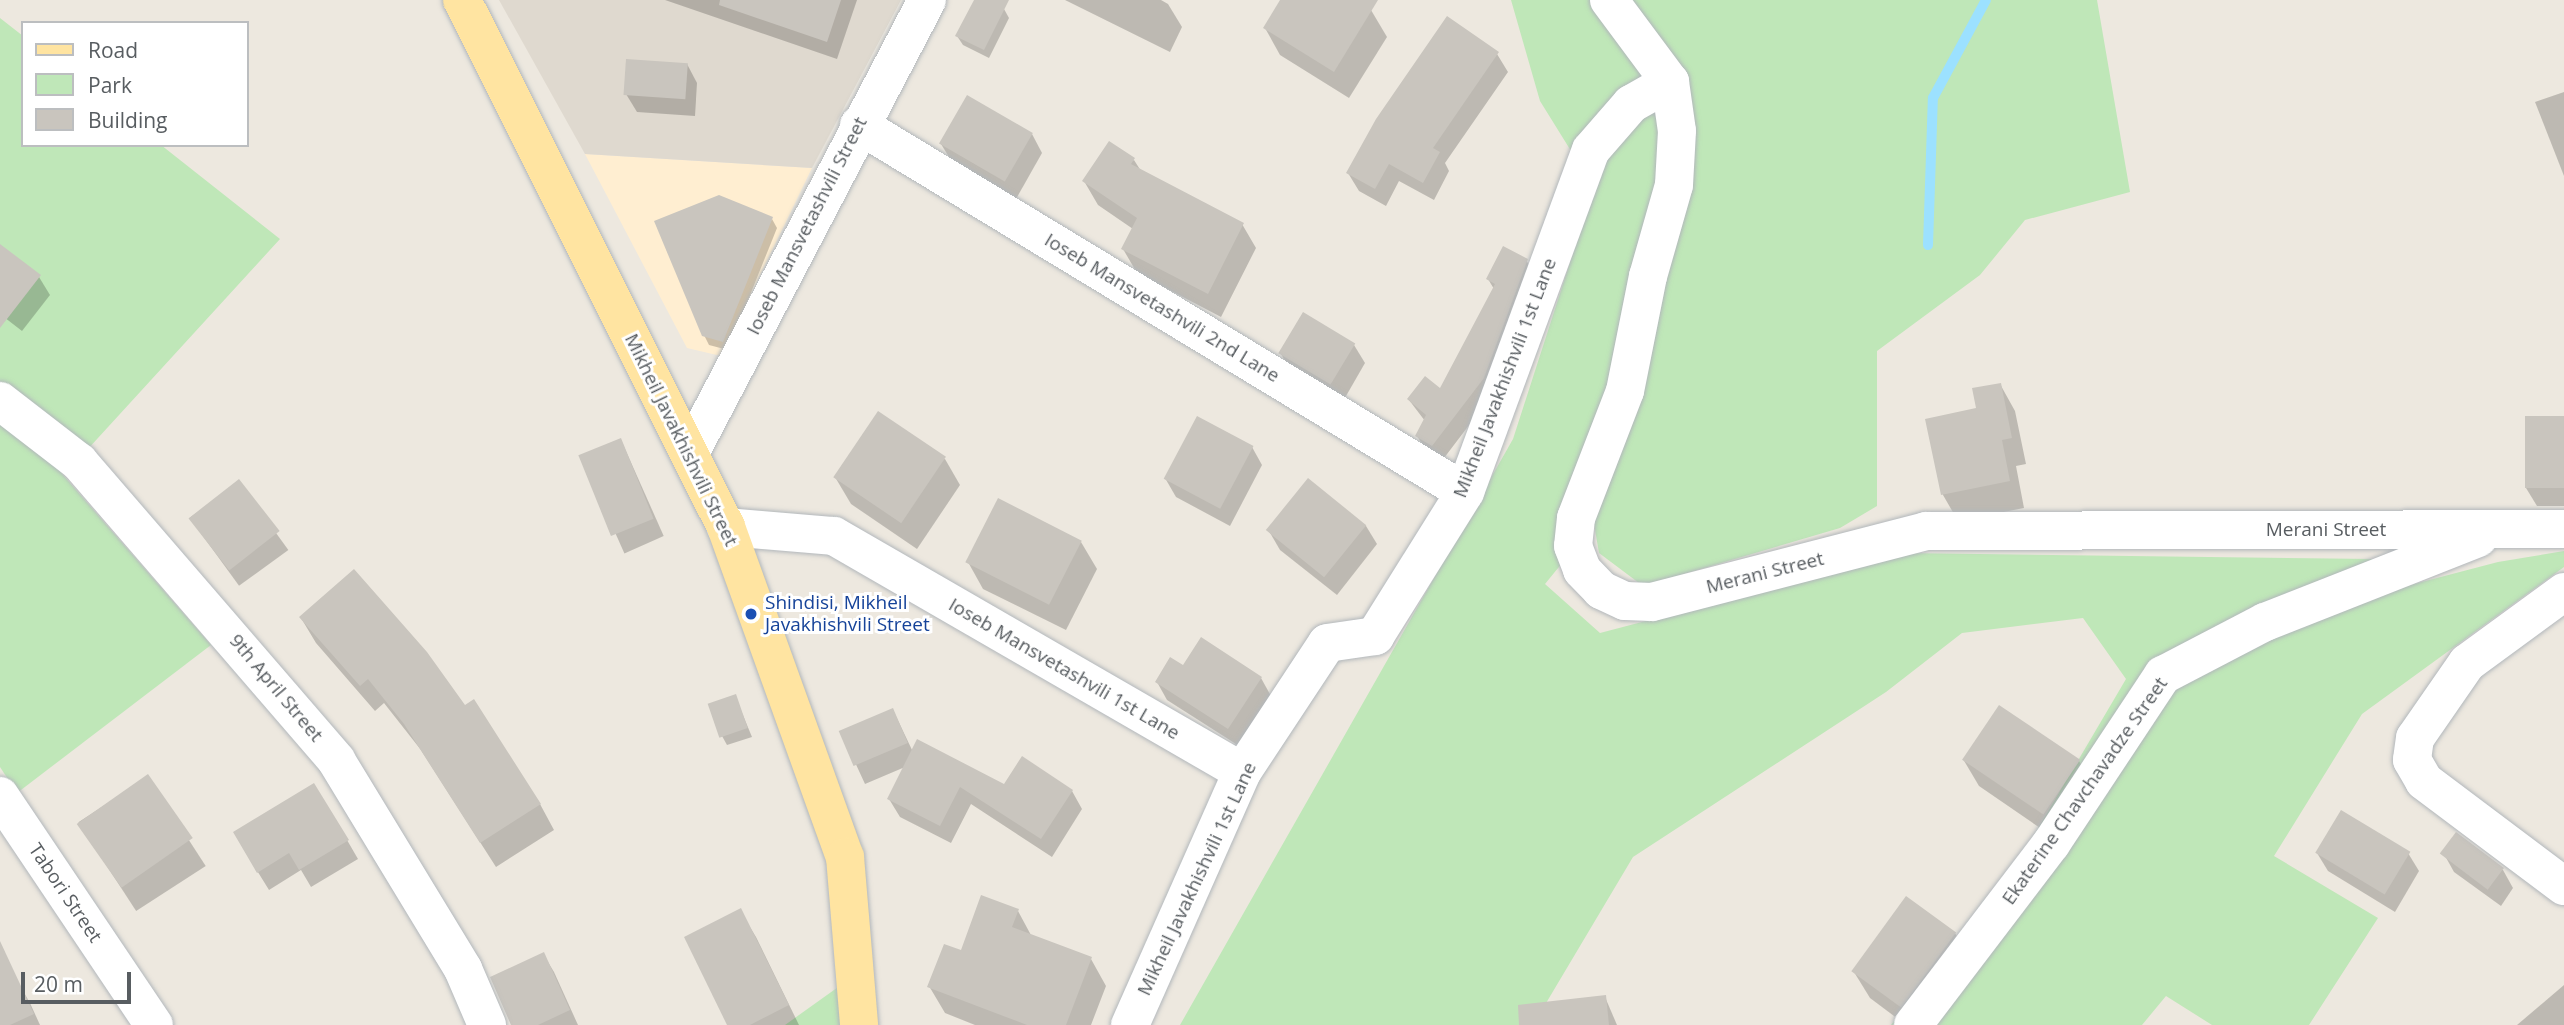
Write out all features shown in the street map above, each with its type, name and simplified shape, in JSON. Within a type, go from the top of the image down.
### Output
[{"type":"main road","name":"Mikheil Javakhishvili Street","points":[[462,0],[726,527],[845,857],[859,1025]]},
{"type":"street","name":"Ioseb Mansvetashvili Street","points":[[690,453],[859,125],[927,0]]},
{"type":"street","name":"Merani Street","points":[[1609,0],[1670,82],[1677,131],[1674,186],[1648,276],[1625,391],[1576,518],[1573,546],[1582,570],[1601,590],[1625,601],[1652,601],[1926,531],[2494,532],[2564,529]]},
{"type":"street","name":"Mikheil Javakhishvili 1st Lane","points":[[1130,1025],[1242,772],[1327,643],[1375,636],[1465,492],[1591,150],[1631,103],[1670,82]]},
{"type":"street","name":"Ioseb Mansvetashvili 2nd Lane","points":[[859,125],[1465,492]]},
{"type":"street","name":"9th April Street","points":[[0,401],[79,461],[336,760],[463,970],[487,1025]]},
{"type":"street","name":"Ioseb Mansvetashvili 1st Lane","points":[[726,527],[834,536],[1242,772]]},
{"type":"street","name":"Ekaterine Chavchavadze Street","points":[[1913,1025],[2051,844],[2163,674],[2265,622],[2494,532]]},
{"type":"street","points":[[2564,592],[2466,663],[2416,738],[2412,760],[2424,781],[2564,886]]},
{"type":"street","name":"Tabori Street","points":[[0,796],[154,1025]]},
{"type":"shaded area","points":[[499,0],[901,0],[812,168],[585,154]]},
{"type":"shaded area","points":[[585,154],[812,168],[721,356],[687,348]]},
{"type":"green space","points":[[1511,0],[2097,0],[2130,192],[2025,220],[1980,275],[1877,351],[1877,506],[1840,528],[1643,586],[1599,553],[1594,524],[1545,584],[1600,633],[1904,553],[2373,559],[2391,590],[2498,562],[2564,551],[2564,567],[2362,714],[2274,856],[2378,918],[2309,1025],[2212,1025],[2166,996],[2142,1025],[1891,1025],[2033,837],[2126,679],[2083,618],[1962,633],[1886,692],[1633,857],[1533,1025],[1180,1025],[1513,439],[1594,188],[1540,101]]},
{"type":"green space","points":[[0,18],[21,34],[21,147],[164,147],[280,239],[87,450],[0,389]]},
{"type":"green space","points":[[0,418],[37,445],[211,645],[17,793],[0,767]]},
{"type":"green space","points":[[841,985],[844,1025],[785,1025]]},
{"type":"building","points":[[720,0],[841,0],[827,42],[719,5]]},
{"type":"building","points":[[974,0],[1009,0],[984,50],[955,36]]},
{"type":"building","points":[[1280,0],[1378,0],[1334,72],[1263,28]]},
{"type":"building","points":[[1447,16],[1499,52],[1433,148],[1440,152],[1423,183],[1389,164],[1375,189],[1346,173],[1376,119]]},
{"type":"building","points":[[626,59],[688,63],[685,99],[623,95]]},
{"type":"building","points":[[967,95],[1033,133],[1005,181],[939,143]]},
{"type":"building","points":[[1109,141],[1135,158],[1131,164],[1244,223],[1208,294],[1121,249],[1137,218],[1082,181]]},
{"type":"building","points":[[719,195],[773,217],[723,342],[702,336],[654,221]]},
{"type":"building","points":[[0,244],[41,275],[0,328]]},
{"type":"building","points":[[1503,246],[1528,259],[1484,378],[1432,446],[1415,436],[1426,415],[1407,399],[1425,376],[1440,388],[1495,284],[1486,279]]},
{"type":"building","points":[[1303,312],[1355,343],[1331,385],[1278,353]]},
{"type":"building","points":[[2001,383],[2012,438],[2002,440],[2010,481],[1941,495],[1925,419],[1976,408],[1972,388]]},
{"type":"building","points":[[878,411],[946,457],[901,523],[833,477]]},
{"type":"building","points":[[1197,416],[1254,446],[1220,509],[1164,479]]},
{"type":"building","points":[[2525,416],[2564,416],[2564,488],[2525,488]]},
{"type":"building","points":[[621,438],[654,519],[611,536],[578,455]]},
{"type":"building","points":[[1308,478],[1366,525],[1324,577],[1266,530]]},
{"type":"building","points":[[239,479],[280,531],[229,570],[189,518]]},
{"type":"building","points":[[998,498],[1082,541],[1049,605],[965,562]]},
{"type":"building","points":[[354,569],[427,652],[465,705],[474,699],[541,804],[480,843],[404,724],[368,679],[360,686],[299,617]]},
{"type":"building","points":[[1201,637],[1262,677],[1228,729],[1155,682],[1170,657],[1183,665]]},
{"type":"building","points":[[736,694],[748,728],[719,738],[708,704]]},
{"type":"building","points":[[1999,705],[2080,760],[2043,815],[1962,760]]},
{"type":"building","points":[[893,708],[908,743],[854,766],[839,731]]},
{"type":"building","points":[[917,739],[1004,784],[1022,756],[1073,790],[1041,839],[960,787],[940,826],[887,799]]},
{"type":"building","points":[[148,774],[193,838],[121,888],[77,824]]},
{"type":"building","points":[[314,783],[349,840],[299,870],[289,853],[257,873],[233,832]]},
{"type":"building","points":[[2341,810],[2410,852],[2385,895],[2315,853]]},
{"type":"building","points":[[2456,832],[2504,868],[2488,890],[2440,854]]},
{"type":"building","points":[[981,895],[1019,909],[1012,927],[1092,957],[1066,1025],[1027,1025],[927,987],[944,944],[961,950]]},
{"type":"building","points":[[1906,896],[1956,932],[1901,1008],[1851,971]]},
{"type":"building","points":[[741,908],[789,1005],[750,1025],[727,1025],[684,937]]},
{"type":"building","points":[[0,941],[34,1014],[10,1025],[0,1025]]},
{"type":"building","points":[[544,952],[570,1010],[538,1025],[511,1025],[490,977]]},
{"type":"building","points":[[1606,995],[1609,1025],[1519,1025],[1518,1005]]},
{"type":"waterway","points":[[1928,245],[1933,98],[1986,0]]},
{"type":"place","name":"Shindisi, Mikheil Javakhishvili Street","points":[[751,614]]}]
